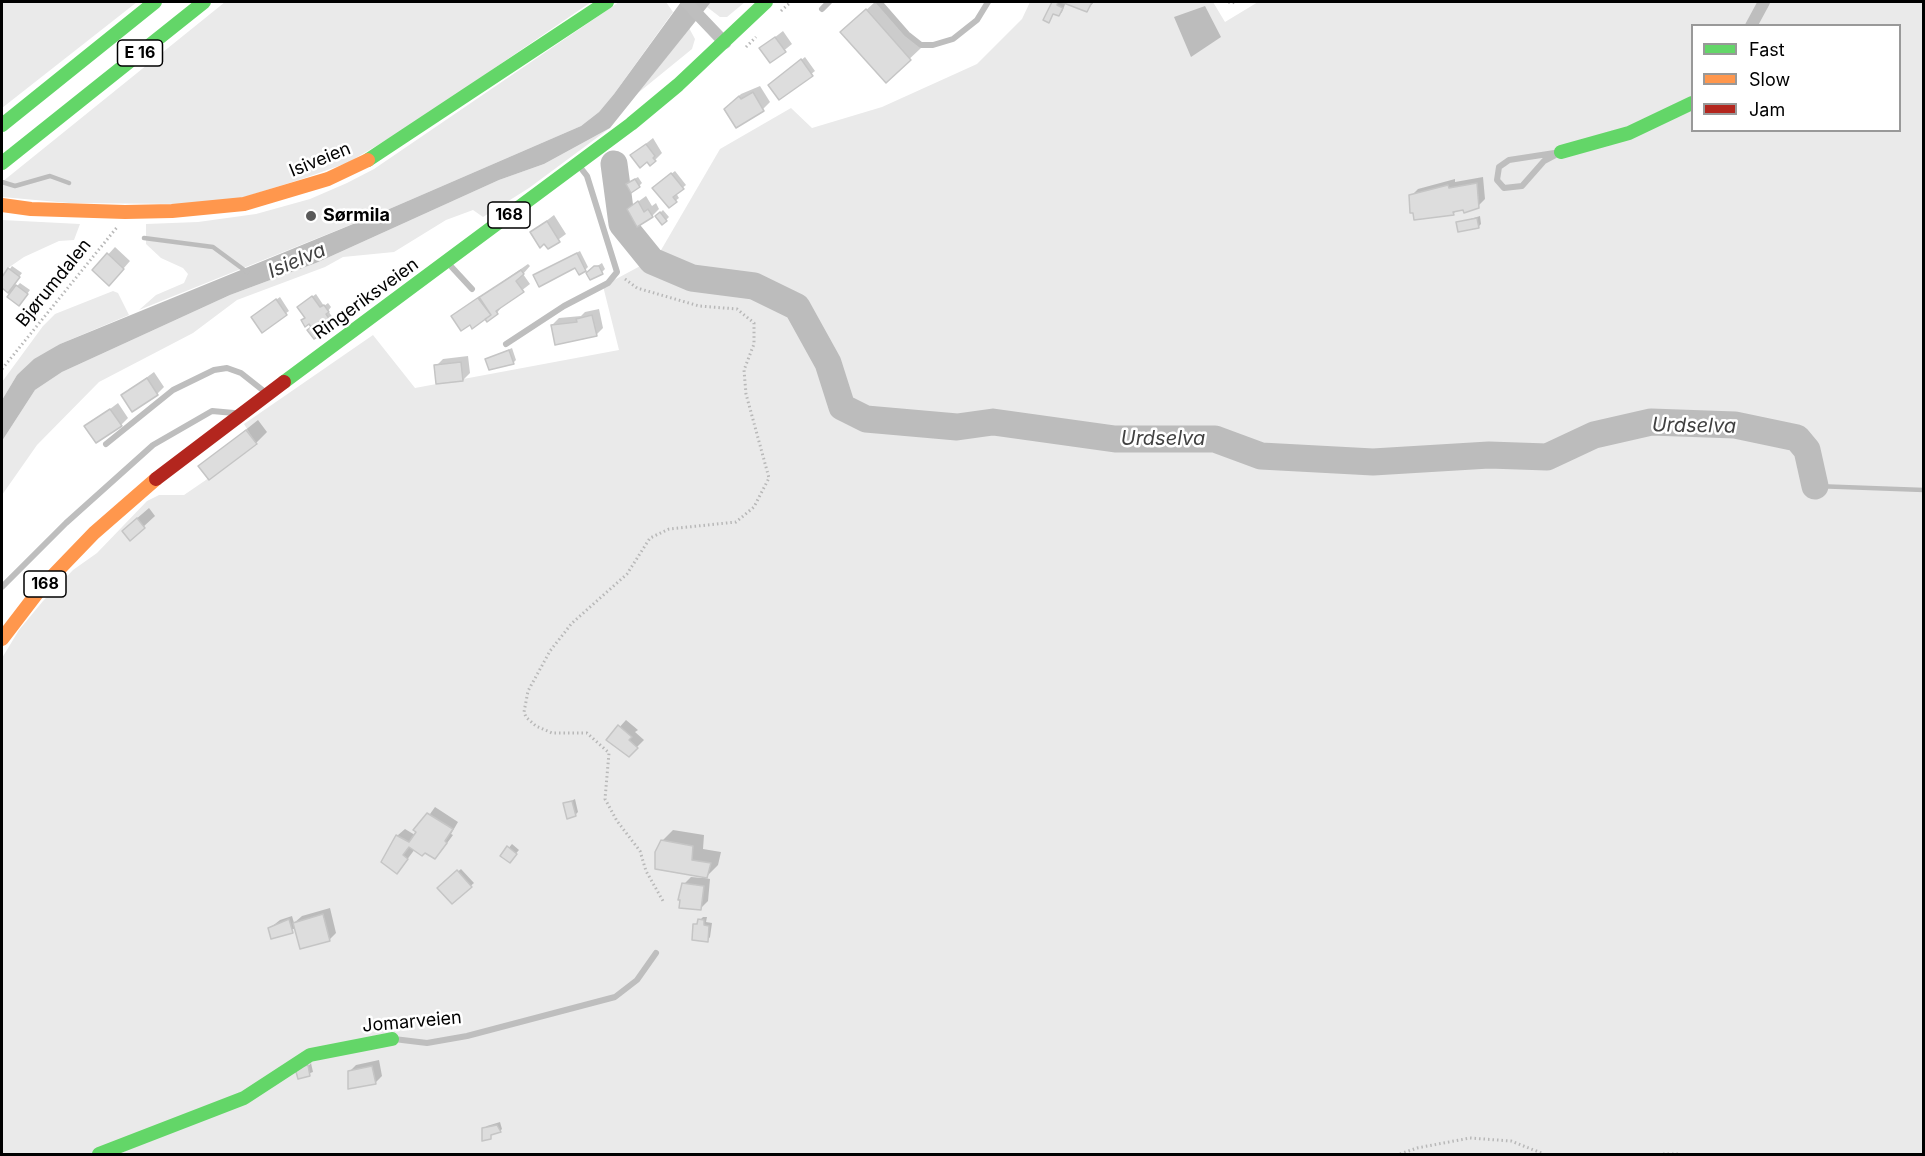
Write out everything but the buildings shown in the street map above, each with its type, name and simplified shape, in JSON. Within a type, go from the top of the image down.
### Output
[{"type":"main road","name":"E 16","points":[[2,125],[155,2]]},
{"type":"main road","name":"E 16","points":[[2,163],[204,2]]},
{"type":"main road","name":"Isiveien","points":[[2,205],[31,209],[125,212],[243,204],[328,179],[373,158],[607,2]]},
{"type":"main road","name":"Ringeriksveien","points":[[2,639],[41,588],[94,533],[138,493],[240,414],[578,164],[678,85],[766,2]]},
{"type":"main road","points":[[1561,152],[1629,133],[1691,103]]},
{"type":"main road","name":"Jomarveien","points":[[99,1155],[244,1098],[310,1055],[392,1039]]},
{"type":"street","points":[[686,2],[724,43]]},
{"type":"street","points":[[1752,24],[1764,2]]},
{"type":"lane","points":[[822,9],[829,2]]},
{"type":"lane","points":[[879,2],[907,34],[921,45],[933,45],[953,39],[977,20],[988,2]]},
{"type":"lane","points":[[1561,152],[1544,161],[1522,186],[1504,188],[1497,180],[1499,167],[1509,160],[1561,152]]},
{"type":"lane","points":[[506,344],[564,306],[608,283],[617,272],[586,176],[578,164]]},
{"type":"lane","points":[[447,262],[472,289]]},
{"type":"lane","points":[[106,444],[173,390],[214,370],[227,368],[241,373],[268,394]]},
{"type":"lane","points":[[2,587],[66,524],[153,445],[212,411],[240,414]]},
{"type":"lane","name":"Jomarveien","points":[[392,1039],[427,1043],[466,1036],[615,996],[637,980],[656,953]]},
{"type":"path","name":"Bjørumdalen","points":[[2,369],[119,225],[125,212]]},
{"type":"path","points":[[617,272],[637,288],[699,306],[737,309],[754,323],[754,344],[744,370],[746,394],[769,478],[754,507],[736,522],[669,529],[650,538],[627,574],[572,623],[550,651],[528,691],[524,712],[536,726],[552,733],[587,733],[609,753],[605,799],[617,821],[640,851],[646,871],[663,901]]},
{"type":"path","points":[[1400,1155],[1417,1148],[1470,1138],[1511,1141],[1544,1155]]},
{"type":"path","points":[[1663,1155],[1681,1155]]},
{"type":"shaded area","points":[[2,2],[137,2],[2,108]]},
{"type":"shaded area","points":[[225,2],[591,2],[407,128],[347,163],[302,179],[238,199],[187,204],[69,203],[2,197],[2,182]]},
{"type":"shaded area","points":[[619,2],[666,2],[673,12],[614,94],[599,112],[581,126],[380,213],[139,310],[156,295],[184,283],[188,274],[183,268],[161,258],[146,244],[146,224],[198,222],[256,214],[310,199],[347,183],[374,169]]},
{"type":"shaded area","points":[[711,2],[745,2],[727,17],[720,17],[707,7]]},
{"type":"shaded area","points":[[1030,2],[1213,2],[1225,22],[1258,2],[1923,2],[1923,1154],[2,1154],[2,658],[19,630],[43,601],[73,570],[97,553],[147,501],[159,495],[184,495],[257,445],[244,424],[373,335],[415,388],[619,350],[603,286],[657,257],[720,149],[791,108],[812,128],[882,107],[977,64],[1022,19]]},
{"type":"shaded area","points":[[689,28],[695,39],[692,49],[638,93]]},
{"type":"shaded area","points":[[610,128],[529,188],[483,217],[473,210],[446,220],[394,252],[343,257],[325,267],[237,300],[193,333],[99,382],[37,445],[2,495],[2,441],[35,390],[62,372],[230,295],[316,263],[499,180],[544,164]]},
{"type":"shaded area","points":[[2,220],[80,224],[74,240],[59,241],[24,257],[8,268],[2,277]]},
{"type":"shaded area","points":[[113,291],[118,293],[129,315],[60,344],[17,375],[2,400],[2,382],[43,326],[55,314]]},
{"type":"water","name":"Isielva","points":[[681,2],[711,2],[610,128],[544,164],[499,180],[316,263],[230,295],[62,372],[35,390],[2,441],[2,400],[17,375],[34,359],[60,344],[380,213],[581,126],[599,112],[614,94]]},
{"type":"water","points":[[1205,6],[1221,37],[1191,57],[1174,17]]},
{"type":"waterway","name":"Urdselva","points":[[614,164],[622,224],[652,261],[692,278],[754,286],[797,307],[828,363],[842,407],[866,419],[957,427],[993,422],[1115,439],[1215,439],[1261,456],[1373,462],[1489,455],[1547,457],[1594,435],[1651,422],[1735,425],[1797,438],[1807,450],[1815,486]]},
{"type":"waterway","points":[[2,182],[15,186],[50,176],[69,183]]},
{"type":"waterway","points":[[144,238],[213,247],[247,272]]},
{"type":"waterway","points":[[1815,486],[1924,490]]},
{"type":"traffic: fast","points":[[2,125],[155,2]]},
{"type":"traffic: fast","points":[[2,163],[204,2]]},
{"type":"traffic: fast","points":[[368,160],[607,2]]},
{"type":"traffic: fast","points":[[284,382],[631,124],[678,85],[766,2]]},
{"type":"traffic: fast","points":[[1561,152],[1629,133],[1691,103]]},
{"type":"traffic: fast","points":[[99,1154],[244,1098],[310,1055],[392,1039]]},
{"type":"traffic: slow","points":[[2,205],[31,209],[125,212],[172,211],[244,204],[328,179],[368,160]]},
{"type":"traffic: slow","points":[[2,639],[41,588],[94,533],[156,479]]},
{"type":"traffic: jam","points":[[156,479],[284,382]]},
{"type":"place","name":"Sørmila","points":[[311,216]]}]
